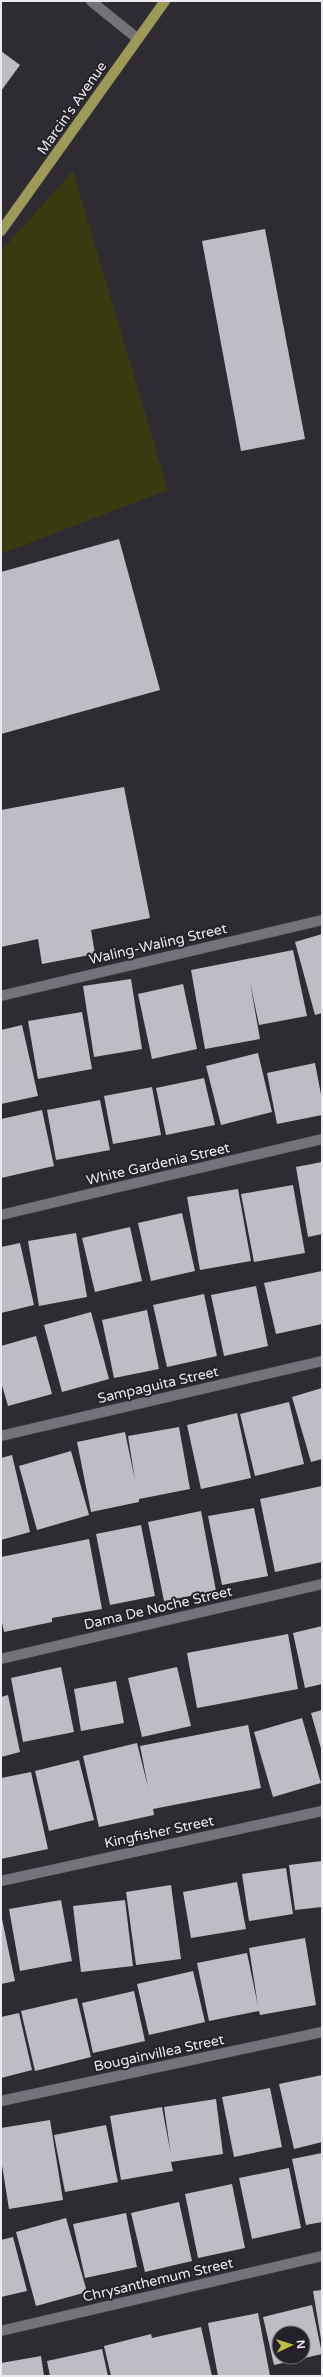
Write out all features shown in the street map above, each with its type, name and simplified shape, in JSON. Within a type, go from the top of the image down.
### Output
[{"type":"main road","name":"Marcin's Avenue","points":[[1,231],[165,1]]},
{"type":"street","points":[[91,1],[138,39]]},
{"type":"street","name":"Waling-Waling Street","points":[[1,996],[322,920]]},
{"type":"street","name":"White Gardenia Street","points":[[1,1215],[322,1139]]},
{"type":"street","name":"Sampaguita Street","points":[[1,1436],[322,1361]]},
{"type":"street","name":"Dama De Noche Street","points":[[1,1659],[322,1584]]},
{"type":"street","name":"Kingfisher Street","points":[[1,1881],[322,1811]]},
{"type":"street","name":"Bougainvillea Street","points":[[1,2101],[322,2032]]},
{"type":"street","name":"Chrysanthemum Street","points":[[1,2331],[322,2256]]},
{"type":"shaded area","points":[[73,171],[168,490],[1,554],[1,251]]},
{"type":"building","points":[[1,51],[20,65],[1,91]]},
{"type":"building","points":[[265,229],[305,439],[241,451],[202,241]]},
{"type":"building","points":[[119,539],[160,690],[1,734],[1,572]]},
{"type":"building","points":[[124,787],[150,918],[91,930],[95,954],[42,964],[38,939],[1,947],[1,810]]},
{"type":"building","points":[[322,934],[322,1013],[315,1015],[295,942]]},
{"type":"building","points":[[293,950],[307,1016],[259,1025],[250,982],[260,1039],[205,1049],[191,970]]},
{"type":"building","points":[[131,979],[142,1049],[94,1057],[83,986]]},
{"type":"building","points":[[183,984],[197,1049],[152,1059],[138,994]]},
{"type":"building","points":[[82,1012],[92,1069],[38,1079],[28,1021]]},
{"type":"building","points":[[22,1025],[38,1096],[1,1104],[1,1030]]},
{"type":"building","points":[[258,1053],[272,1112],[221,1125],[206,1066]]},
{"type":"building","points":[[315,1063],[322,1100],[322,1115],[277,1124],[267,1073]]},
{"type":"building","points":[[204,1078],[215,1125],[166,1135],[156,1088]]},
{"type":"building","points":[[152,1087],[161,1135],[113,1144],[104,1096]]},
{"type":"building","points":[[100,1100],[110,1150],[56,1160],[47,1110]]},
{"type":"building","points":[[42,1110],[54,1166],[1,1178],[1,1119]]},
{"type":"building","points":[[322,1162],[322,1234],[308,1237],[296,1167]]},
{"type":"building","points":[[293,1185],[305,1253],[254,1262],[241,1194]]},
{"type":"building","points":[[238,1189],[251,1261],[200,1270],[187,1197]]},
{"type":"building","points":[[182,1213],[195,1271],[151,1281],[138,1223]]},
{"type":"building","points":[[130,1227],[142,1281],[95,1292],[82,1238]]},
{"type":"building","points":[[76,1233],[87,1297],[39,1306],[28,1241]]},
{"type":"building","points":[[20,1243],[34,1305],[1,1313],[1,1247]]},
{"type":"building","points":[[322,1271],[322,1324],[276,1334],[264,1283]]},
{"type":"building","points":[[256,1286],[268,1346],[224,1356],[211,1295]]},
{"type":"building","points":[[204,1294],[217,1356],[167,1367],[153,1305]]},
{"type":"building","points":[[147,1310],[159,1369],[114,1378],[102,1320]]},
{"type":"building","points":[[91,1312],[109,1379],[62,1392],[44,1325]]},
{"type":"building","points":[[36,1336],[52,1394],[8,1406],[1,1382],[1,1346]]},
{"type":"building","points":[[322,1388],[322,1459],[311,1462],[292,1397]]},
{"type":"building","points":[[289,1402],[304,1464],[255,1476],[240,1414]]},
{"type":"building","points":[[237,1413],[251,1478],[201,1489],[187,1425]]},
{"type":"building","points":[[179,1427],[190,1489],[139,1499],[139,1502],[91,1512],[77,1442],[125,1432],[135,1480],[128,1436]]},
{"type":"building","points":[[71,1451],[89,1515],[37,1530],[19,1466]]},
{"type":"building","points":[[12,1455],[30,1532],[1,1540],[1,1458]]},
{"type":"building","points":[[322,1486],[322,1562],[275,1572],[260,1499]]},
{"type":"building","points":[[254,1508],[268,1576],[222,1585],[208,1516]]},
{"type":"building","points":[[201,1511],[216,1591],[164,1601],[148,1522]]},
{"type":"building","points":[[141,1525],[155,1596],[110,1605],[96,1534]]},
{"type":"building","points":[[89,1539],[102,1609],[52,1618],[52,1622],[4,1632],[1,1618],[1,1557]]},
{"type":"building","points":[[322,1626],[322,1684],[305,1688],[293,1633]]},
{"type":"building","points":[[288,1634],[298,1689],[197,1708],[187,1653]]},
{"type":"building","points":[[61,1667],[74,1732],[23,1742],[11,1678]]},
{"type":"building","points":[[177,1667],[191,1726],[142,1737],[128,1678]]},
{"type":"building","points":[[116,1681],[124,1723],[81,1731],[74,1689]]},
{"type":"building","points":[[8,1695],[20,1752],[1,1757],[1,1697]]},
{"type":"building","points":[[322,1710],[322,1752],[311,1713]]},
{"type":"building","points":[[302,1718],[321,1783],[273,1797],[254,1732]]},
{"type":"building","points":[[248,1725],[261,1788],[153,1809],[154,1815],[99,1827],[83,1756],[137,1743],[148,1787],[140,1746]]},
{"type":"building","points":[[79,1760],[94,1820],[49,1831],[35,1771]]},
{"type":"building","points":[[31,1772],[48,1849],[1,1859],[1,1778]]},
{"type":"building","points":[[322,1861],[322,1907],[295,1910],[289,1865]]},
{"type":"building","points":[[286,1868],[293,1914],[249,1921],[242,1874]]},
{"type":"building","points":[[237,1882],[246,1929],[191,1938],[183,1892]]},
{"type":"building","points":[[171,1885],[181,1959],[136,1965],[126,1892]]},
{"type":"building","points":[[61,1900],[72,1961],[20,1971],[9,1909]]},
{"type":"building","points":[[125,1900],[133,1966],[81,1972],[73,1906]]},
{"type":"building","points":[[1,1914],[15,1981],[1,1984]]},
{"type":"building","points":[[305,1938],[316,2005],[260,2015],[259,2011],[209,2021],[197,1963],[247,1953],[258,2006],[249,1948]]},
{"type":"building","points":[[193,1971],[205,2022],[149,2035],[137,1984]]},
{"type":"building","points":[[134,1991],[145,2041],[93,2053],[82,2003]]},
{"type":"building","points":[[77,1998],[91,2057],[35,2071],[21,2011]]},
{"type":"building","points":[[19,2013],[32,2070],[1,2078],[1,2017]]},
{"type":"building","points":[[322,2075],[322,2142],[294,2149],[279,2084]]},
{"type":"building","points":[[270,2088],[282,2147],[234,2157],[222,2097]]},
{"type":"building","points":[[216,2099],[223,2154],[171,2162],[173,2171],[121,2180],[110,2116],[162,2107],[171,2155],[164,2107]]},
{"type":"building","points":[[50,2120],[63,2200],[9,2209],[1,2159],[1,2128]]},
{"type":"building","points":[[106,2125],[118,2182],[65,2192],[54,2135]]},
{"type":"building","points":[[322,2153],[322,2222],[306,2225],[292,2159]]},
{"type":"building","points":[[289,2168],[301,2228],[252,2239],[239,2178]]},
{"type":"building","points":[[232,2184],[245,2248],[198,2258],[185,2194]]},
{"type":"building","points":[[179,2202],[192,2261],[145,2272],[131,2213]]},
{"type":"building","points":[[126,2213],[137,2267],[85,2278],[73,2224]]},
{"type":"building","points":[[66,2218],[87,2292],[36,2306],[16,2232]]},
{"type":"building","points":[[13,2237],[27,2291],[1,2297],[1,2240]]},
{"type":"building","points":[[322,2290],[322,2339],[321,2339],[313,2291]]},
{"type":"building","points":[[312,2305],[322,2354],[311,2357],[311,2325],[271,2325],[271,2352],[263,2317]]},
{"type":"building","points":[[258,2313],[270,2376],[218,2376],[208,2323]]},
{"type":"building","points":[[201,2327],[212,2376],[111,2376],[104,2346],[151,2334],[152,2338]]},
{"type":"building","points":[[102,2349],[108,2376],[50,2376],[47,2361]]},
{"type":"building","points":[[41,2356],[44,2376],[1,2376],[1,2363]]}]
